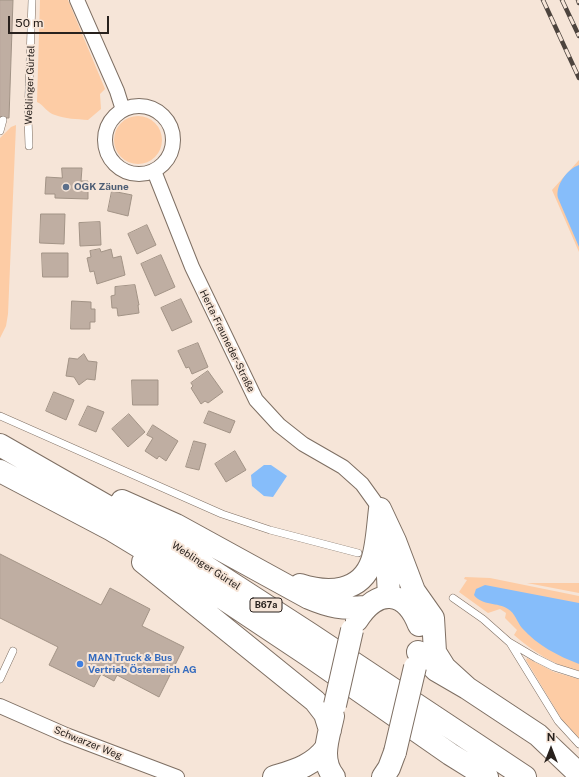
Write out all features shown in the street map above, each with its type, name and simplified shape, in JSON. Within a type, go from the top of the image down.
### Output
[{"type":"main road","points":[[0,445],[176,525],[309,598],[329,607],[345,609],[365,607]]},
{"type":"main road","name":"Weblinger Gürtel","points":[[0,445],[157,535],[310,634],[525,777]]},
{"type":"main road","name":"Weblinger Gürtel","points":[[0,471],[112,530],[206,587],[308,654],[450,754],[487,777]]},
{"type":"main road","points":[[62,505],[128,550],[315,702],[325,714],[328,739],[321,754],[310,763],[298,769],[274,777]]},
{"type":"main road","points":[[274,578],[317,591],[351,587],[365,576],[373,560],[380,509]]},
{"type":"main road","points":[[380,509],[385,527],[389,597]]},
{"type":"main road","points":[[380,509],[395,541],[414,591],[433,618],[435,652],[445,668],[467,688]]},
{"type":"main road","points":[[333,776],[327,762],[328,739],[352,630],[365,607],[374,600],[389,597],[402,600],[414,611],[420,627],[416,660],[395,752],[389,768],[383,777]]},
{"type":"main road","points":[[416,660],[467,688],[538,735],[579,774]]},
{"type":"main road","points":[[311,777],[324,774],[333,776]]},
{"type":"street","points":[[77,0],[117,91],[122,110]]},
{"type":"street","points":[[132,106],[147,107],[161,113],[168,120],[173,134],[172,149],[168,158],[154,171],[142,174],[130,173],[120,168],[111,159],[106,149],[105,137],[108,126],[114,117],[122,110],[132,106]]},
{"type":"street","name":"Herta-Frauneder-Straße","points":[[154,171],[192,267],[256,400],[279,424],[303,444],[343,467],[362,484],[380,509]]},
{"type":"street","name":"Schwarzer Weg","points":[[0,706],[171,776]]},
{"type":"lane","name":"Weblinger Gürtel","points":[[29,146],[28,118],[32,0]]},
{"type":"lane","points":[[0,130],[3,120]]},
{"type":"lane","points":[[0,416],[222,514],[270,530],[358,553]]},
{"type":"lane","points":[[454,598],[483,619],[509,642],[545,663],[579,675]]},
{"type":"lane","points":[[509,642],[558,721],[579,744]]},
{"type":"lane","points":[[0,679],[13,651]]},
{"type":"shaded area","points":[[40,0],[68,0],[105,89],[100,94],[101,109],[88,120],[55,115],[50,113],[37,102]]},
{"type":"shaded area","points":[[138,116],[147,118],[155,123],[160,131],[162,140],[160,149],[155,157],[147,162],[138,164],[129,162],[121,157],[116,149],[114,140],[116,131],[121,123],[129,118]]},
{"type":"shaded area","points":[[16,125],[8,314],[6,326],[0,338],[0,138],[11,127]]},
{"type":"shaded area","points":[[579,160],[579,252],[552,190]]},
{"type":"shaded area","points":[[465,577],[490,578],[579,596],[579,671],[552,661],[521,641],[514,635],[517,630],[505,618],[506,613],[500,609],[488,613],[459,592],[467,580],[464,579]]},
{"type":"shaded area","points":[[527,583],[579,583],[579,593]]},
{"type":"shaded area","points":[[527,658],[554,672],[579,679],[579,738],[562,720],[526,660]]},
{"type":"water","points":[[579,165],[579,247],[558,198],[558,188],[566,174]]},
{"type":"water","points":[[264,465],[271,465],[287,476],[273,497],[264,496],[252,486],[251,475]]},
{"type":"water","points":[[485,585],[579,603],[579,664],[556,654],[534,640],[522,628],[508,609],[500,605],[481,601],[477,598],[474,595],[476,589]]},
{"type":"building","points":[[0,0],[13,0],[9,118],[0,118]]},
{"type":"building","points":[[62,168],[82,168],[81,181],[88,181],[88,199],[55,198],[55,194],[45,194],[46,177],[62,178]]},
{"type":"building","points":[[112,191],[132,195],[128,216],[108,211]]},
{"type":"building","points":[[41,214],[65,214],[64,244],[40,243]]},
{"type":"building","points":[[100,222],[101,245],[80,246],[79,223]]},
{"type":"building","points":[[147,225],[156,245],[137,254],[128,234]]},
{"type":"building","points":[[100,249],[101,252],[111,249],[113,258],[121,256],[125,275],[97,284],[94,271],[90,272],[87,258],[91,257],[90,251]]},
{"type":"building","points":[[42,253],[68,253],[68,277],[43,277]]},
{"type":"building","points":[[161,255],[175,287],[155,296],[141,264]]},
{"type":"building","points":[[135,285],[139,313],[118,316],[117,308],[112,308],[111,296],[115,295],[115,287]]},
{"type":"building","points":[[181,299],[192,322],[172,331],[161,308]]},
{"type":"building","points":[[72,301],[91,302],[91,309],[95,309],[95,322],[90,322],[90,329],[71,329]]},
{"type":"building","points":[[198,343],[208,367],[192,374],[189,367],[186,368],[178,351]]},
{"type":"building","points":[[84,354],[88,361],[97,362],[95,380],[87,379],[79,385],[74,377],[66,376],[69,358],[77,359]]},
{"type":"building","points":[[208,371],[223,392],[208,403],[205,401],[201,404],[191,388],[193,386],[191,383]]},
{"type":"building","points":[[132,380],[158,380],[158,405],[133,405]]},
{"type":"building","points":[[54,392],[74,400],[66,420],[46,411]]},
{"type":"building","points":[[88,406],[104,412],[96,432],[79,425]]},
{"type":"building","points":[[209,411],[235,421],[230,433],[204,423]]},
{"type":"building","points":[[129,414],[145,432],[128,447],[112,429]]},
{"type":"building","points":[[153,425],[178,441],[166,461],[159,456],[157,459],[145,451],[153,438],[147,435]]},
{"type":"building","points":[[194,441],[206,444],[199,470],[186,467]]},
{"type":"building","points":[[235,451],[246,470],[226,482],[215,464]]},
{"type":"building","points":[[0,554],[101,605],[110,588],[150,609],[142,626],[184,647],[159,697],[117,675],[114,681],[101,674],[94,687],[49,665],[58,647],[0,618]]},
{"type":"railway","points":[[543,0],[579,78]]},
{"type":"railway","points":[[562,0],[579,36]]},
{"type":"place","name":"OGK Zäune","points":[[66,187]]},
{"type":"place","name":"MAN Truck & Bus Vertrieb Österreich AG","points":[[80,664]]}]
